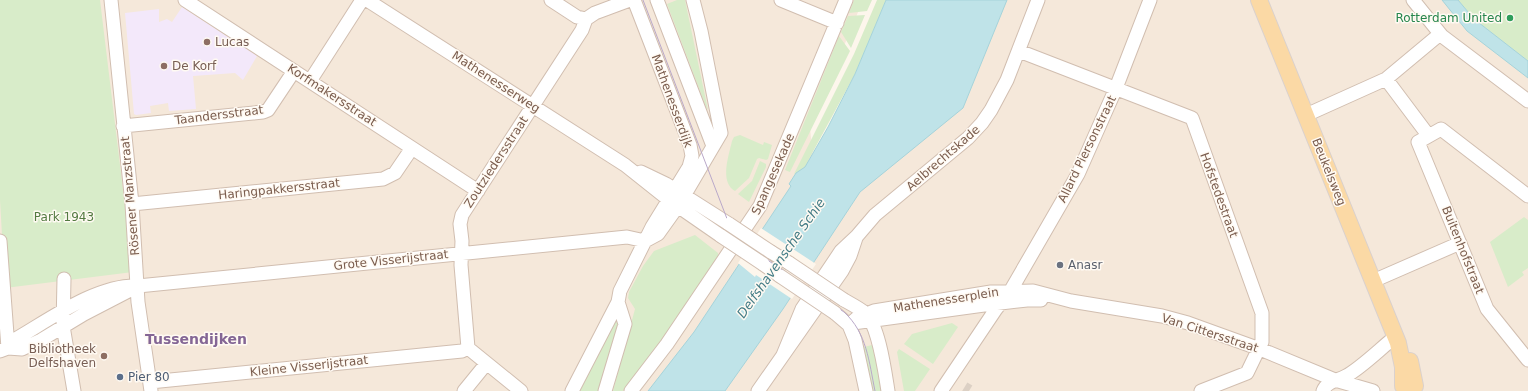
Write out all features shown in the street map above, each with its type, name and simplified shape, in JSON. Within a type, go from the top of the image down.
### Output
[{"type":"main road","name":"Beukelsweg","points":[[1259,0],[1397,340],[1410,362],[1409,389]]},
{"type":"street","name":"Rösener Manzstraat","points":[[111,0],[132,204],[138,286],[150,387]]},
{"type":"street","name":"Korfmakersstraat","points":[[185,0],[478,191]]},
{"type":"street","points":[[310,81],[362,0]]},
{"type":"street","name":"Mathenesserweg","points":[[367,0],[625,165],[666,184],[677,198],[722,236],[835,313],[849,325]]},
{"type":"street","points":[[551,0],[577,16],[586,19],[595,13],[630,0]]},
{"type":"street","name":"Mathenesserdijk","points":[[634,0],[690,145],[692,156],[677,198]]},
{"type":"street","name":"Mathenesserdijk","points":[[657,0],[713,146]]},
{"type":"street","name":"Mathenesserdijk","points":[[572,391],[618,302],[620,291],[645,241],[677,198],[721,133],[701,31],[693,0]]},
{"type":"street","points":[[781,0],[837,23]]},
{"type":"street","name":"Spangesekade","points":[[631,391],[676,332],[760,206],[846,0]]},
{"type":"street","name":"Aelbrechtskade","points":[[758,391],[842,271],[850,256],[857,236],[875,215],[978,128],[994,105],[1019,51],[1038,0]]},
{"type":"street","name":"Allard Piersonstraat","points":[[1011,290],[1078,174],[1116,88],[1150,0]]},
{"type":"street","points":[[1412,0],[1440,34],[1528,101]]},
{"type":"street","name":"Zoutziedersstraat","points":[[468,348],[460,224],[462,215],[582,30],[586,19]]},
{"type":"street","points":[[1306,115],[1386,79],[1440,34]]},
{"type":"street","name":"Hofstedestraat","points":[[1019,51],[1192,118],[1262,313],[1262,342],[1260,349]]},
{"type":"street","name":"Taandersstraat","points":[[123,126],[263,112],[268,110],[294,71]]},
{"type":"street","points":[[1386,79],[1428,135],[1441,129],[1526,191]]},
{"type":"street","name":"Buitenhofstraat","points":[[1428,135],[1418,142],[1487,309],[1528,360]]},
{"type":"street","name":"Haringpakkersstraat","points":[[132,204],[383,179],[395,173],[412,148]]},
{"type":"street","name":"Mathenesserweg","points":[[677,198],[729,224],[869,318]]},
{"type":"street","name":"Grote Visserijstraat","points":[[4,349],[14,340],[63,312],[113,288],[125,285],[138,286],[627,237],[645,241]]},
{"type":"street","points":[[0,240],[4,349]]},
{"type":"street","points":[[1373,281],[1460,243]]},
{"type":"street","points":[[64,279],[63,326],[74,391]]},
{"type":"street","name":"Grote Visserijstraat","points":[[4,349],[22,349],[138,286]]},
{"type":"street","name":"Van Cittersstraat","points":[[1011,290],[1033,291],[1071,301],[1162,316],[1214,332],[1260,349],[1335,380],[1356,391]]},
{"type":"street","name":"Mathenesserplein","points":[[941,391],[1001,302],[1011,290]]},
{"type":"street","name":"Mathenesserplein","points":[[849,325],[869,318],[983,293],[1011,290]]},
{"type":"street","name":"Mathenesserplein","points":[[869,318],[1001,302],[1027,300],[1071,301]]},
{"type":"street","points":[[605,391],[625,324],[618,302]]},
{"type":"street","points":[[869,318],[880,349],[888,391]]},
{"type":"street","points":[[849,325],[855,340],[866,391]]},
{"type":"street","points":[[1323,391],[1325,386],[1346,376],[1397,340]]},
{"type":"street","points":[[468,348],[521,391]]},
{"type":"street","name":"Kleine Visserijstraat","points":[[150,387],[462,351],[468,348]]},
{"type":"street","points":[[1202,391],[1247,374],[1260,349]]},
{"type":"street","points":[[464,391],[486,364]]},
{"type":"street","name":"Van Cittersstraat","points":[[1335,380],[1373,391]]},
{"type":"shaded area","points":[[0,0],[863,0],[810,128],[813,158],[661,391],[0,391]]},
{"type":"shaded area","points":[[1001,0],[1466,0],[1528,50],[1528,391],[715,391],[848,196]]},
{"type":"shaded area","name":"De Korf","points":[[182,7],[257,56],[243,80],[235,73],[193,76],[196,109],[169,111],[168,103],[150,106],[151,113],[136,115],[134,114],[125,13],[159,9],[159,22],[167,19],[172,22]]},
{"type":"green space","name":"Park 1943","points":[[0,0],[100,0],[133,272],[5,288],[0,200]]},
{"type":"green space","points":[[677,0],[685,0],[708,110],[667,4]]},
{"type":"green space","points":[[854,0],[872,0],[867,11],[849,13]]},
{"type":"green space","points":[[877,0],[886,0],[855,74],[805,167],[794,174],[854,54]]},
{"type":"green space","points":[[1458,0],[1528,0],[1528,61],[1474,19]]},
{"type":"green space","points":[[865,15],[851,48],[841,32],[848,16]]},
{"type":"green space","points":[[839,36],[850,51],[790,172],[785,170]]},
{"type":"green space","points":[[740,135],[763,145],[764,142],[772,145],[768,159],[757,159],[749,178],[735,191],[730,187],[727,181],[726,168],[732,141],[734,137]]},
{"type":"green space","points":[[760,161],[766,164],[766,167],[749,202],[738,194],[752,181]]},
{"type":"green space","points":[[1524,217],[1528,220],[1528,268],[1522,272],[1524,275],[1508,287],[1490,242]]},
{"type":"green space","points":[[695,235],[718,253],[718,258],[666,337],[623,391],[613,391],[635,309],[628,298],[629,292],[643,266],[654,251]]},
{"type":"green space","points":[[614,318],[621,321],[601,391],[579,391]]},
{"type":"green space","points":[[952,323],[958,327],[933,364],[904,344],[912,334]]},
{"type":"green space","points":[[876,344],[886,391],[869,391],[860,348]]},
{"type":"green space","points":[[899,349],[930,369],[915,391],[904,391],[897,352]]},
{"type":"water","name":"Delfshavensche Schie","points":[[886,0],[1007,0],[963,108],[860,192],[783,309],[725,391],[648,391],[694,332],[791,186],[789,184],[796,173],[805,167],[828,127],[855,74]]},
{"type":"water","points":[[1442,0],[1458,0],[1474,19],[1528,61],[1528,78],[1467,31]]},
{"type":"pier","points":[[761,228],[816,264],[792,299],[756,275],[755,277],[738,263]]},
{"type":"tunnel","points":[[964,388],[969,391]]},
{"type":"tram line","points":[[643,0],[729,224],[741,242],[844,312],[852,320],[858,329],[866,348],[875,391]]},
{"type":"place","name":"Rotterdam United","points":[[1510,18]]},
{"type":"place","name":"Lucas","points":[[207,42]]},
{"type":"place","name":"De Korf","points":[[164,66]]},
{"type":"place","name":"Anasr","points":[[1060,265]]},
{"type":"place","name":"Bibliotheek Delfshaven","points":[[104,356]]},
{"type":"place","name":"Pier 80","points":[[120,377]]},
{"type":"district","name":"Tussendijken","points":[[196,339]]}]
